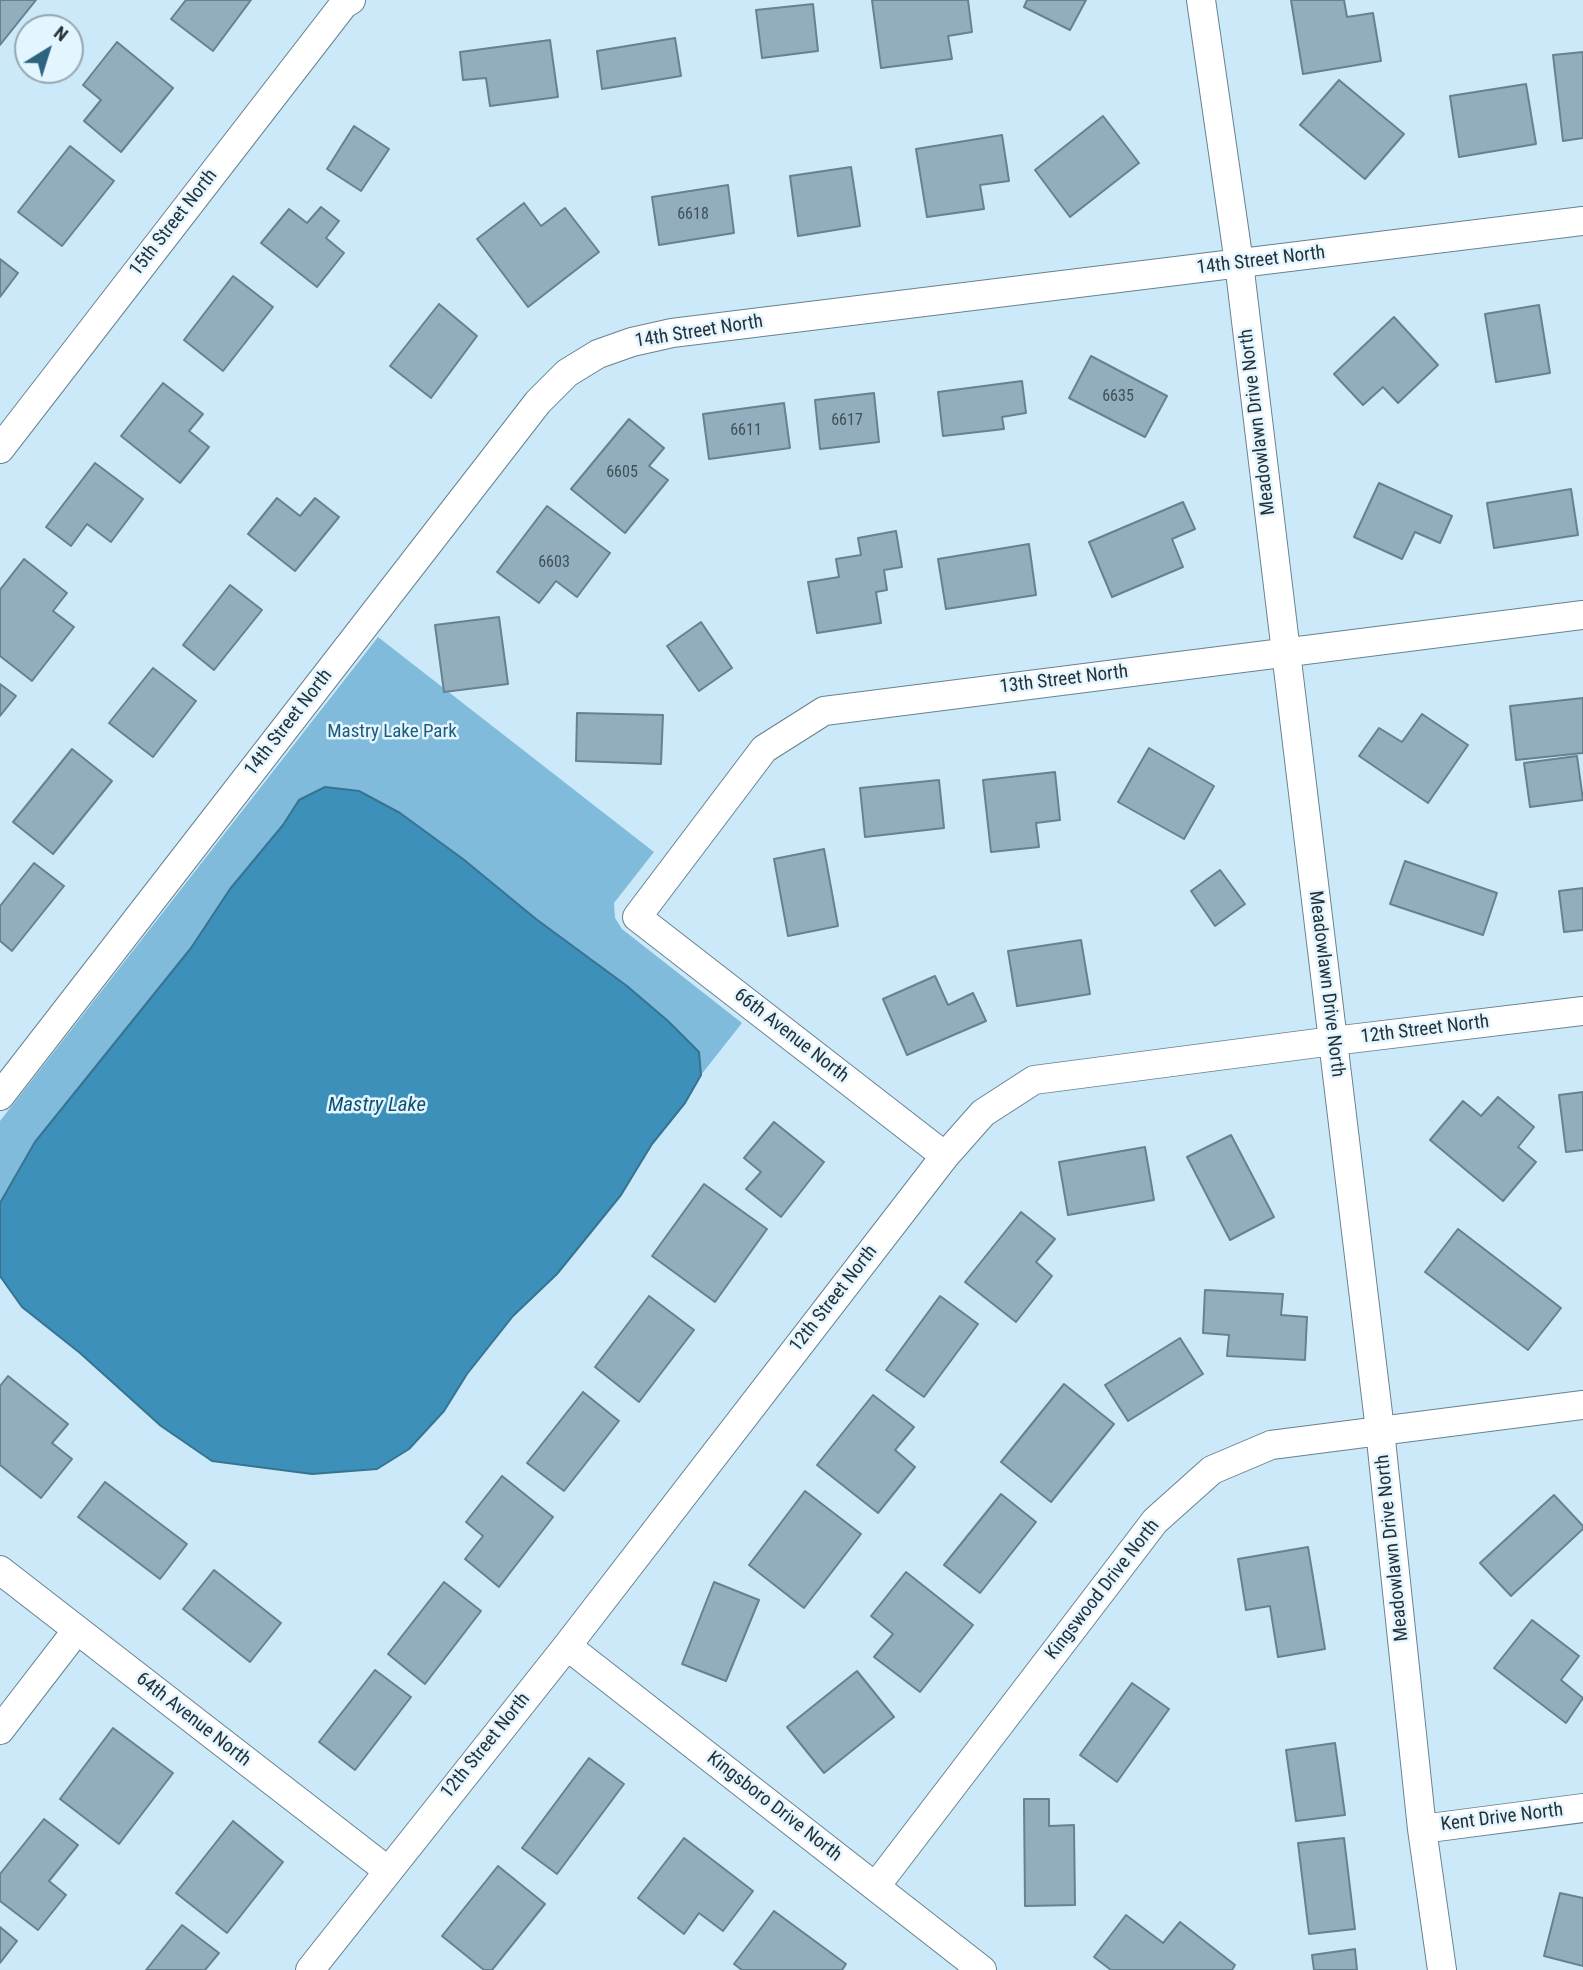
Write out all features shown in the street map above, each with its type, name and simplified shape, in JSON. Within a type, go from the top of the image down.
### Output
[{"type":"street","name":"15th Street North","points":[[0,449],[336,15],[351,0]]},
{"type":"street","name":"Meadowlawn Drive North","points":[[1201,0],[1239,263],[1380,1430],[1422,1829],[1442,1970]]},
{"type":"street","name":"14th Street North","points":[[0,1096],[538,402],[567,373],[598,354],[632,342],[672,333],[1583,221]]},
{"type":"street","name":"13th Street North","points":[[637,917],[764,750],[824,711],[1583,615]]},
{"type":"street","name":"66th Avenue North","points":[[637,917],[945,1156]]},
{"type":"street","name":"12th Street North","points":[[310,1970],[567,1646],[945,1156],[983,1113],[1034,1080],[1583,1011]]},
{"type":"street","name":"Kingswood Drive North","points":[[876,1886],[1155,1521],[1212,1470],[1271,1445],[1583,1405]]},
{"type":"street","name":"64th Avenue North","points":[[0,1570],[387,1870]]},
{"type":"street","points":[[0,1730],[77,1630]]},
{"type":"street","name":"Kingsboro Drive North","points":[[567,1646],[982,1970]]},
{"type":"street","name":"Kent Drive North","points":[[1422,1829],[1583,1808]]},
{"type":"green space","name":"Mastry Lake Park","points":[[378,637],[654,852],[614,903],[615,918],[622,929],[742,1023],[701,1075],[699,1052],[668,1021],[627,986],[536,919],[299,800],[283,825],[230,889],[191,948],[35,1142],[0,1203],[0,1121]]},
{"type":"water","name":"Mastry Lake","points":[[325,787],[359,791],[400,813],[463,859],[668,1021],[699,1052],[701,1075],[685,1103],[652,1144],[621,1195],[557,1274],[513,1316],[467,1374],[444,1411],[409,1449],[377,1469],[312,1474],[212,1461],[161,1426],[80,1353],[22,1307],[0,1276],[0,1203],[35,1142],[191,948],[230,889],[283,825],[299,800]]},
{"type":"building","points":[[0,0],[36,0],[25,14],[14,14],[14,28],[0,45]]},
{"type":"building","points":[[186,0],[251,0],[213,51],[171,19]]},
{"type":"building","points":[[872,0],[968,0],[972,32],[948,36],[952,59],[881,68]]},
{"type":"building","points":[[1027,0],[1086,0],[1070,30],[1024,7]]},
{"type":"building","points":[[1291,0],[1344,0],[1347,17],[1373,13],[1381,61],[1303,74]]},
{"type":"building","points":[[813,4],[818,51],[762,58],[756,10]]},
{"type":"building","points":[[675,38],[681,76],[602,89],[597,51]]},
{"type":"building","points":[[550,40],[558,97],[490,106],[486,78],[463,80],[460,52]]},
{"type":"building","points":[[117,42],[173,88],[121,152],[84,121],[101,100],[84,84]]},
{"type":"building","points":[[1583,52],[1583,138],[1563,141],[1553,55]]},
{"type":"building","points":[[1339,80],[1404,134],[1365,179],[1300,125]]},
{"type":"building","points":[[1526,84],[1536,144],[1459,157],[1450,96]]},
{"type":"building","points":[[1103,116],[1139,163],[1070,217],[1035,170]]},
{"type":"building","points":[[354,126],[389,149],[361,191],[327,169]]},
{"type":"building","points":[[1002,135],[1009,181],[980,185],[984,209],[927,217],[916,149]]},
{"type":"building","points":[[70,146],[114,181],[62,246],[18,212]]},
{"type":"building","points":[[851,167],[860,226],[798,236],[790,176]]},
{"type":"building","points":[[728,185],[734,233],[659,245],[652,197]]},
{"type":"building","points":[[524,203],[541,226],[565,208],[599,252],[528,307],[477,239]]},
{"type":"building","points":[[321,207],[339,221],[326,238],[344,253],[317,287],[261,243],[289,209],[307,223]]},
{"type":"building","points":[[0,259],[18,273],[0,297]]},
{"type":"building","points":[[233,276],[273,307],[223,371],[184,340]]},
{"type":"building","points":[[439,304],[477,336],[431,398],[390,366]]},
{"type":"building","points":[[1539,305],[1550,373],[1496,382],[1485,314]]},
{"type":"building","points":[[1394,317],[1438,365],[1398,403],[1383,387],[1363,405],[1334,374]]},
{"type":"building","points":[[1091,356],[1167,396],[1145,437],[1069,398]]},
{"type":"building","points":[[1022,381],[1026,413],[1002,417],[1004,429],[943,436],[938,392]]},
{"type":"building","points":[[163,383],[203,414],[189,431],[209,447],[180,483],[121,436]]},
{"type":"building","points":[[874,393],[879,442],[820,449],[815,400]]},
{"type":"building","points":[[784,403],[790,448],[709,459],[703,414]]},
{"type":"building","points":[[629,419],[664,448],[649,466],[668,480],[625,533],[571,489]]},
{"type":"building","points":[[95,463],[143,499],[111,542],[87,524],[71,546],[46,527]]},
{"type":"building","points":[[1379,483],[1452,516],[1440,543],[1415,532],[1402,559],[1354,537]]},
{"type":"building","points":[[1571,489],[1578,535],[1494,548],[1487,503]]},
{"type":"building","points":[[277,498],[300,516],[315,498],[339,517],[295,571],[248,534]]},
{"type":"building","points":[[1183,502],[1195,529],[1172,539],[1183,567],[1112,597],[1089,542]]},
{"type":"building","points":[[547,506],[610,553],[577,597],[556,581],[539,603],[497,572]]},
{"type":"building","points":[[896,531],[902,567],[884,570],[887,590],[876,592],[881,623],[817,633],[808,582],[839,577],[836,559],[861,555],[858,538]]},
{"type":"building","points":[[1029,544],[1036,595],[946,609],[938,559]]},
{"type":"building","points":[[24,559],[67,593],[53,611],[74,627],[32,681],[0,656],[0,590]]},
{"type":"building","points":[[230,585],[262,610],[214,670],[183,645]]},
{"type":"building","points":[[499,617],[508,684],[444,692],[435,625]]},
{"type":"building","points":[[701,622],[732,668],[699,691],[667,646]]},
{"type":"building","points":[[153,668],[196,701],[153,757],[109,723]]},
{"type":"building","points":[[0,684],[16,696],[0,716]]},
{"type":"building","points":[[1583,698],[1583,753],[1516,760],[1510,706]]},
{"type":"building","points":[[577,713],[663,715],[661,764],[576,761]]},
{"type":"building","points":[[1422,714],[1468,745],[1428,803],[1359,756],[1379,728],[1402,742]]},
{"type":"building","points":[[1149,748],[1214,786],[1184,839],[1118,802]]},
{"type":"building","points":[[72,749],[112,781],[53,854],[13,822]]},
{"type":"building","points":[[1577,756],[1583,800],[1530,807],[1524,763]]},
{"type":"building","points":[[1055,772],[1060,820],[1036,823],[1039,847],[991,852],[983,780]]},
{"type":"building","points":[[939,780],[944,828],[865,837],[860,788]]},
{"type":"building","points":[[824,849],[838,926],[788,936],[774,859]]},
{"type":"building","points":[[1405,861],[1497,893],[1483,935],[1390,904]]},
{"type":"building","points":[[34,863],[64,886],[12,951],[0,941],[0,906]]},
{"type":"building","points":[[1220,870],[1245,904],[1215,926],[1191,891]]},
{"type":"building","points":[[1583,888],[1583,930],[1564,932],[1559,891]]},
{"type":"building","points":[[1081,940],[1090,994],[1017,1006],[1008,951]]},
{"type":"building","points":[[935,976],[948,1005],[973,993],[986,1021],[907,1055],[883,999]]},
{"type":"building","points":[[1583,1092],[1583,1150],[1566,1152],[1559,1095]]},
{"type":"building","points":[[1498,1097],[1534,1127],[1518,1147],[1536,1162],[1503,1201],[1430,1140],[1463,1101],[1481,1116]]},
{"type":"building","points":[[774,1122],[824,1162],[781,1217],[746,1189],[761,1172],[744,1158]]},
{"type":"building","points":[[1231,1135],[1274,1217],[1230,1240],[1187,1157]]},
{"type":"building","points":[[1145,1147],[1154,1200],[1068,1215],[1059,1162]]},
{"type":"building","points":[[704,1184],[767,1229],[715,1302],[652,1256]]},
{"type":"building","points":[[1021,1212],[1055,1239],[1036,1262],[1052,1276],[1016,1322],[965,1282]]},
{"type":"building","points":[[1458,1229],[1561,1308],[1528,1350],[1425,1272]]},
{"type":"building","points":[[1205,1290],[1283,1294],[1281,1315],[1307,1317],[1305,1360],[1227,1356],[1229,1335],[1203,1333]]},
{"type":"building","points":[[649,1296],[694,1330],[639,1402],[595,1367]]},
{"type":"building","points":[[940,1296],[978,1324],[924,1397],[886,1370]]},
{"type":"building","points":[[1180,1338],[1203,1374],[1128,1421],[1105,1385]]},
{"type":"building","points":[[8,1376],[68,1424],[52,1443],[72,1459],[41,1498],[0,1465],[0,1386]]},
{"type":"building","points":[[1064,1384],[1114,1424],[1051,1502],[1001,1462]]},
{"type":"building","points":[[583,1392],[619,1421],[564,1491],[527,1463]]},
{"type":"building","points":[[873,1395],[914,1427],[895,1450],[915,1467],[878,1513],[817,1465]]},
{"type":"building","points":[[502,1476],[553,1517],[499,1587],[465,1559],[483,1536],[466,1522]]},
{"type":"building","points":[[105,1482],[187,1544],[160,1579],[78,1517]]},
{"type":"building","points":[[805,1491],[861,1534],[804,1608],[749,1565]]},
{"type":"building","points":[[1001,1494],[1036,1522],[980,1593],[944,1565]]},
{"type":"building","points":[[1554,1495],[1583,1529],[1511,1596],[1480,1563]]},
{"type":"building","points":[[1308,1547],[1325,1649],[1278,1657],[1270,1606],[1246,1610],[1238,1559]]},
{"type":"building","points":[[214,1570],[281,1623],[250,1662],[183,1609]]},
{"type":"building","points":[[906,1572],[973,1625],[920,1692],[874,1657],[893,1634],[871,1616]]},
{"type":"building","points":[[444,1582],[481,1611],[425,1684],[388,1654]]},
{"type":"building","points":[[714,1582],[759,1600],[726,1681],[682,1664]]},
{"type":"building","points":[[1532,1620],[1579,1656],[1561,1680],[1583,1698],[1566,1723],[1494,1668]]},
{"type":"building","points":[[375,1670],[411,1697],[355,1770],[319,1742]]},
{"type":"building","points":[[857,1671],[894,1717],[824,1773],[787,1727]]},
{"type":"building","points":[[1132,1683],[1169,1709],[1117,1782],[1080,1755]]},
{"type":"building","points":[[113,1728],[173,1773],[119,1844],[60,1799]]},
{"type":"building","points":[[1335,1743],[1345,1815],[1296,1821],[1286,1750]]},
{"type":"building","points":[[589,1758],[624,1784],[557,1874],[522,1848]]},
{"type":"building","points":[[1024,1799],[1049,1799],[1049,1826],[1074,1825],[1075,1905],[1025,1906]]},
{"type":"building","points":[[44,1819],[78,1845],[49,1881],[66,1895],[38,1930],[0,1901],[0,1874]]},
{"type":"building","points":[[233,1821],[283,1862],[227,1933],[176,1893]]},
{"type":"building","points":[[684,1838],[753,1891],[723,1931],[699,1913],[684,1934],[638,1898]]},
{"type":"building","points":[[1344,1838],[1355,1929],[1309,1934],[1298,1843]]},
{"type":"building","points":[[498,1866],[545,1904],[492,1970],[484,1970],[442,1936]]},
{"type":"building","points":[[1560,1893],[1583,1898],[1583,1966],[1544,1956]]},
{"type":"building","points":[[774,1911],[846,1964],[842,1970],[742,1970],[734,1964]]},
{"type":"building","points":[[1126,1915],[1163,1943],[1180,1922],[1235,1965],[1232,1970],[1111,1970],[1094,1957]]},
{"type":"building","points":[[182,1925],[219,1953],[205,1970],[146,1970]]},
{"type":"building","points":[[0,1927],[17,1941],[0,1963]]},
{"type":"building","points":[[1355,1949],[1357,1970],[1314,1970],[1312,1955]]}]
